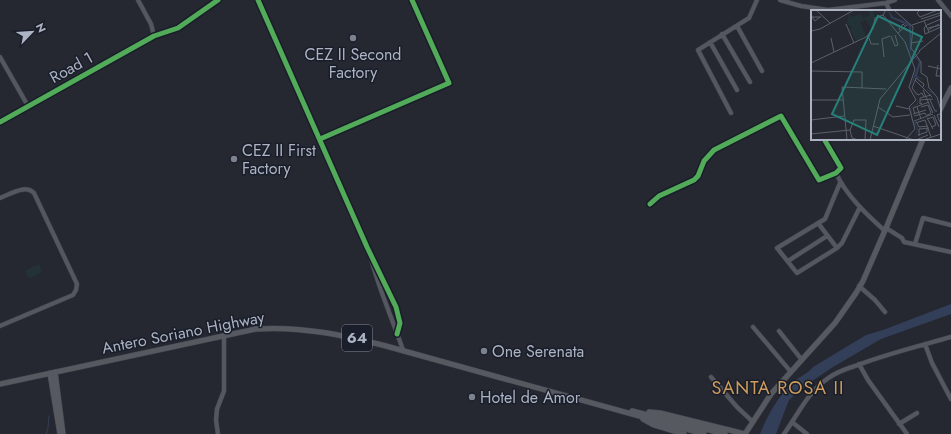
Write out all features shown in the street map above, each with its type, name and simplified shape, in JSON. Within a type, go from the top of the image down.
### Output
[{"type":"main road","points":[[941,108],[951,88]]},
{"type":"main road","points":[[637,414],[660,412],[745,434],[771,394],[840,317],[859,286],[923,140]]},
{"type":"main road","name":"Antero Soriano Highway","points":[[0,384],[224,335],[256,329],[294,328],[341,335],[403,350],[603,407],[725,434]]},
{"type":"main road","points":[[52,372],[60,434]]},
{"type":"main road","points":[[52,372],[64,434]]},
{"type":"main road","points":[[637,414],[654,425],[684,434]]},
{"type":"main road","name":"Antero Soriano Highway","points":[[637,414],[704,434]]},
{"type":"street","points":[[138,0],[151,24],[154,36]]},
{"type":"street","name":"Road 1","points":[[0,122],[154,36],[178,28],[218,0]]},
{"type":"street","points":[[258,0],[396,307],[400,323],[397,334]]},
{"type":"street","points":[[320,139],[449,82],[412,0]]},
{"type":"street","points":[[731,113],[698,52],[699,48],[750,18],[757,0]]},
{"type":"street","points":[[780,0],[801,6],[828,10],[886,4],[895,0]]},
{"type":"street","points":[[938,0],[951,16]]},
{"type":"street","points":[[886,4],[889,10]]},
{"type":"street","points":[[737,26],[762,71]]},
{"type":"street","points":[[722,34],[750,82]]},
{"type":"street","points":[[710,42],[737,90]]},
{"type":"street","points":[[0,57],[28,106]]},
{"type":"street","points":[[650,204],[659,196],[694,180],[698,176],[704,161],[714,150],[781,116],[819,180],[836,173],[841,167],[825,140]]},
{"type":"street","points":[[836,173],[840,183],[860,208],[885,229],[902,238],[904,242],[951,252]]},
{"type":"street","points":[[840,183],[824,219],[777,248],[797,273],[837,248],[842,243],[860,208]]},
{"type":"street","points":[[0,198],[24,188],[29,189],[34,193],[77,284],[76,290],[72,295],[0,326]]},
{"type":"street","points":[[915,244],[923,218],[951,225]]},
{"type":"street","points":[[818,223],[837,248]]},
{"type":"street","points":[[788,261],[827,236]]},
{"type":"street","points":[[368,247],[381,293],[403,350]]},
{"type":"street","points":[[859,286],[885,312]]},
{"type":"street","points":[[753,327],[792,372]]},
{"type":"street","points":[[779,332],[802,360]]},
{"type":"street","points":[[218,434],[216,420],[217,409],[224,391],[224,335]]},
{"type":"street","points":[[784,434],[808,398],[823,382],[844,370],[876,357],[951,337]]},
{"type":"street","points":[[925,344],[930,358],[951,399]]},
{"type":"street","points":[[859,364],[868,380],[907,434]]},
{"type":"street","points":[[711,377],[737,407],[753,422]]},
{"type":"street","points":[[899,424],[917,413]]},
{"type":"street","points":[[792,422],[807,434]]},
{"type":"shaded area","points":[[39,264],[42,272],[29,279],[25,271]]},
{"type":"water","points":[[951,304],[951,314],[881,339],[812,381],[789,400],[776,434],[760,434],[769,414],[781,395],[793,382],[813,367],[866,335]]},
{"type":"waterway","points":[[46,434],[49,416]]},
{"type":"cycle path","points":[[0,122],[154,36],[178,28],[218,0]]},
{"type":"cycle path","points":[[258,0],[367,247],[396,307],[400,323],[397,334]]},
{"type":"cycle path","points":[[320,139],[449,83],[412,0]]},
{"type":"cycle path","points":[[650,204],[659,196],[694,180],[698,176],[704,161],[714,150],[781,116],[819,180],[836,173],[841,168],[825,140]]},
{"type":"place","name":"CEZ II Second Factory","points":[[353,38]]},
{"type":"place","name":"CEZ II First Factory","points":[[234,159]]},
{"type":"place","name":"One Serenata","points":[[484,351]]},
{"type":"place","name":"Hotel de Amor","points":[[472,397]]},
{"type":"district","name":"SANTA ROSA II","points":[[778,388]]}]
